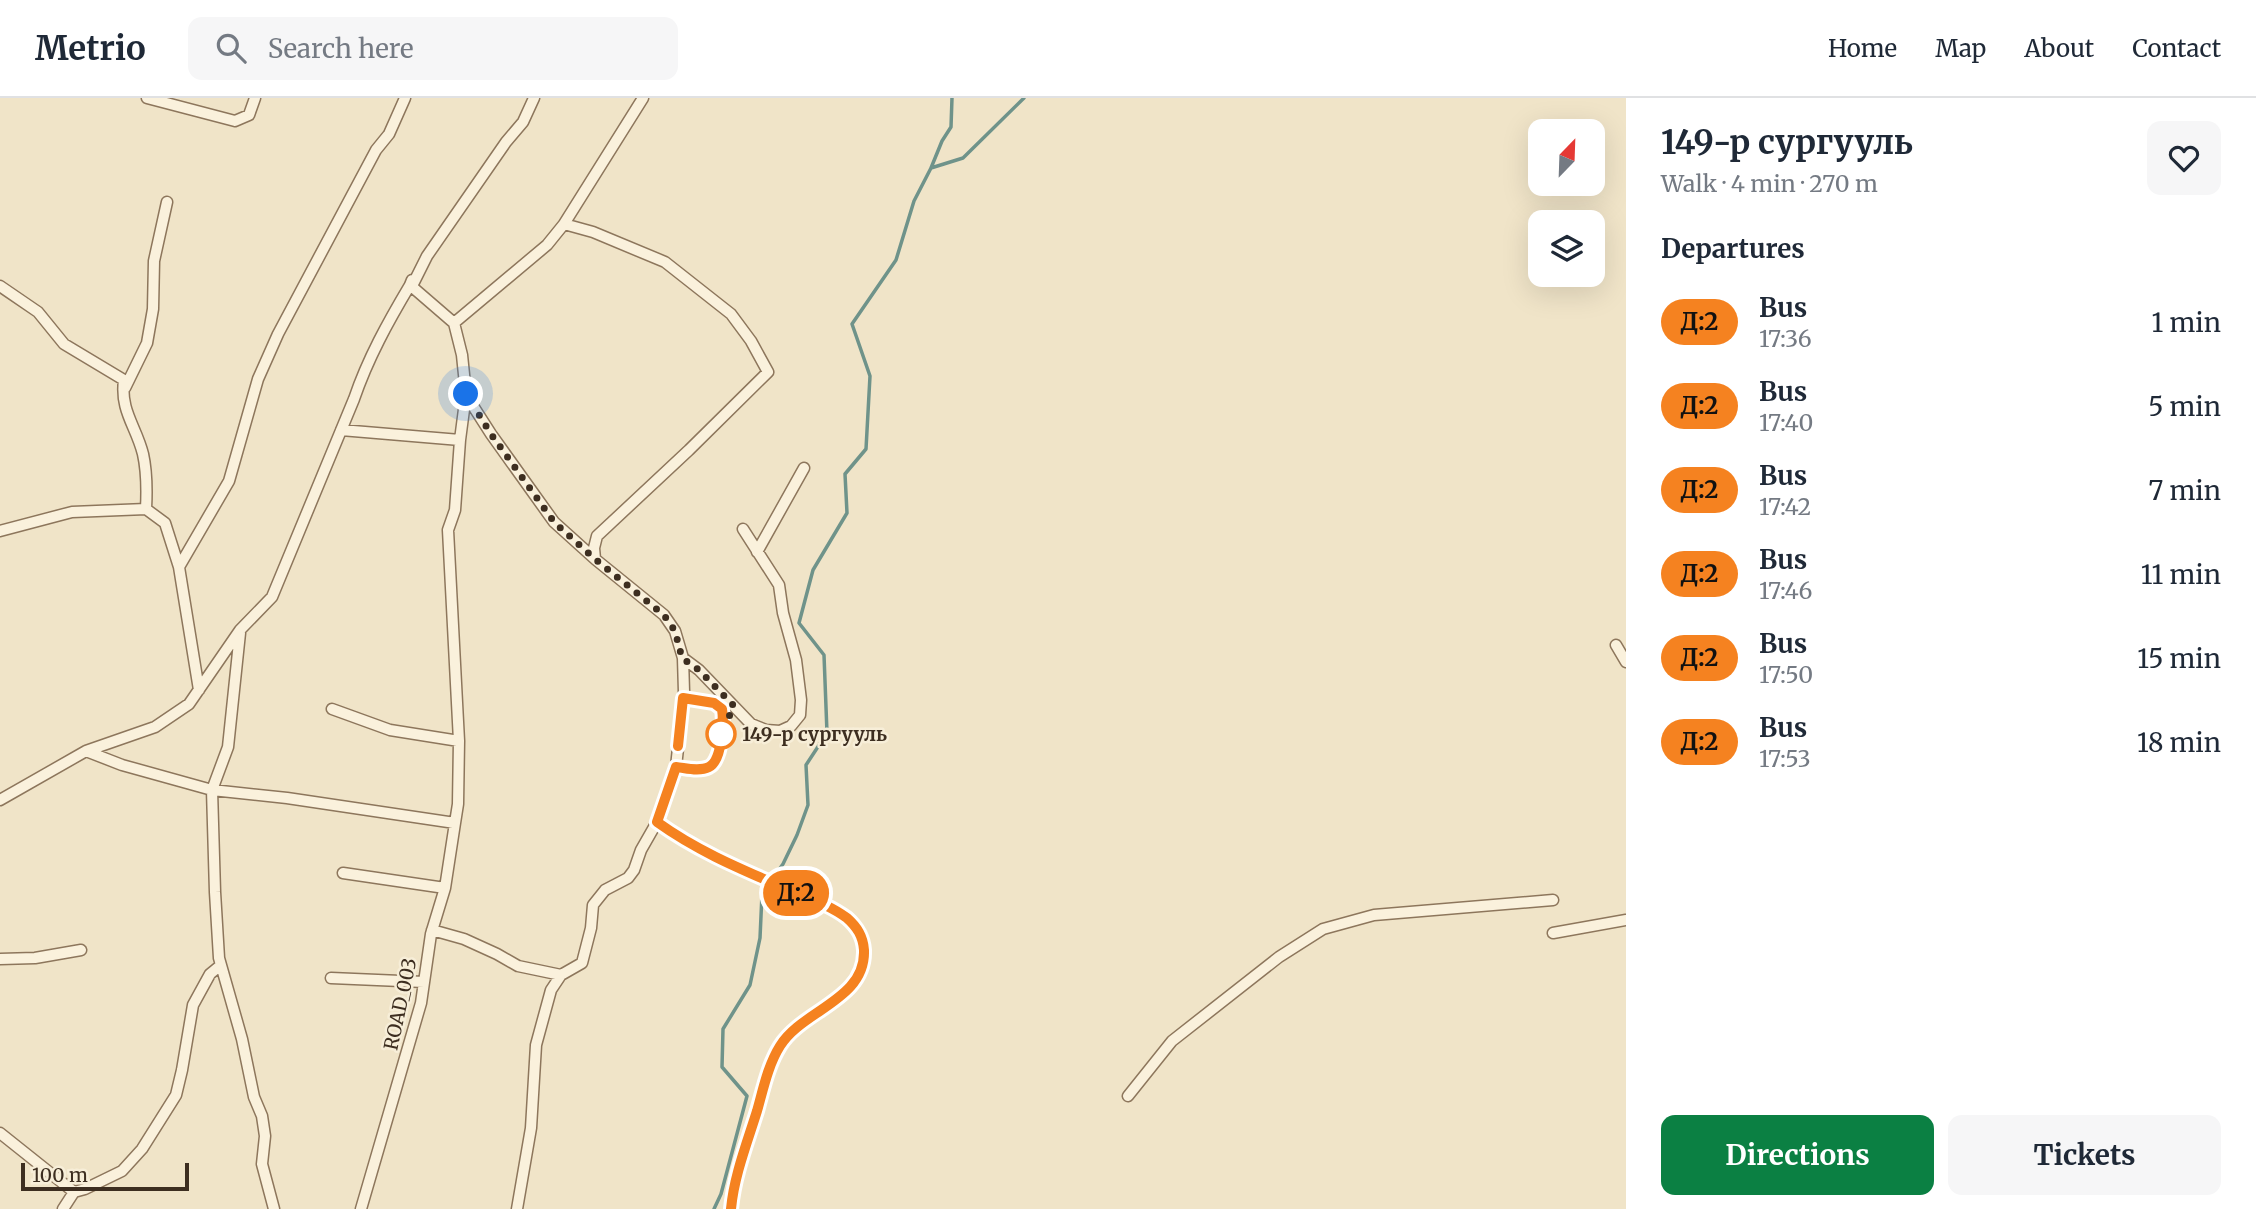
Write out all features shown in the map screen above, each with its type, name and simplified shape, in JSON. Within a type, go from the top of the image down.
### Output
[{"type":"street","points":[[147,98],[235,121],[249,115],[255,98]]},
{"type":"street","points":[[179,566],[229,481],[258,379],[278,334],[376,150],[389,134],[405,98]]},
{"type":"street","points":[[0,800],[86,751],[155,727],[189,704],[240,630],[272,597],[365,368],[428,256],[506,142],[523,122],[534,98]]},
{"type":"street","points":[[454,323],[547,245],[564,224],[643,98]]},
{"type":"street","points":[[122,394],[147,343],[153,309],[154,261],[167,202]]},
{"type":"street","points":[[564,224],[593,232],[665,262],[731,314],[751,341],[768,372],[597,536],[595,559]]},
{"type":"street","points":[[410,285],[454,323],[462,355],[466,394],[554,522],[664,615],[675,631],[682,658],[684,692],[676,767],[657,822],[628,878],[605,890],[593,905],[591,928],[582,963],[561,975],[551,990],[536,1045],[531,1128],[517,1209]]},
{"type":"street","points":[[0,286],[38,312],[64,344],[124,380],[122,394],[127,415],[143,453],[147,483],[146,509]]},
{"type":"street","name":"ROAD_003","points":[[361,1209],[418,1016],[432,930],[445,888],[456,823],[458,741],[447,530],[455,510],[466,394]]},
{"type":"street","points":[[341,430],[460,440]]},
{"type":"street","points":[[757,552],[804,468]]},
{"type":"street","points":[[0,531],[72,512],[146,509],[165,523],[179,566],[199,690]]},
{"type":"street","points":[[682,658],[699,670],[751,723],[766,730],[780,731],[791,726],[800,715],[796,660],[783,613],[779,585],[743,529]]},
{"type":"street","points":[[240,630],[228,747],[212,790],[215,892],[221,965],[242,1039],[254,1097],[262,1116],[265,1136],[262,1164],[274,1209]]},
{"type":"street","points":[[1616,645],[1626,662]]},
{"type":"street","points":[[332,709],[390,730],[458,741]]},
{"type":"street","points":[[86,751],[122,765],[212,790],[287,798],[456,823]]},
{"type":"street","points":[[657,822],[685,842],[845,917],[857,927],[863,940],[862,967],[853,984],[843,995],[788,1034],[779,1047],[770,1067],[740,1165],[731,1209]]},
{"type":"street","points":[[343,873],[445,888]]},
{"type":"street","points":[[1128,1096],[1172,1041],[1279,957],[1323,929],[1374,915],[1553,900]]},
{"type":"street","points":[[1553,933],[1626,920]]},
{"type":"street","points":[[432,930],[464,939],[518,966],[561,975]]},
{"type":"street","points":[[0,959],[35,958],[81,950]]},
{"type":"street","points":[[64,1209],[74,1192],[122,1171],[142,1149],[176,1094],[193,1005],[210,974],[221,965]]},
{"type":"street","points":[[331,978],[424,982]]},
{"type":"street","points":[[0,1133],[74,1192]]},
{"type":"waterway","points":[[931,168],[951,127],[952,98]]},
{"type":"waterway","points":[[714,1209],[721,1194],[747,1096],[722,1067],[723,1029],[750,985],[760,938],[762,894],[783,864],[797,835],[808,805],[806,765],[827,733],[824,655],[799,623],[813,570],[847,513],[845,474],[866,449],[870,376],[852,324],[896,260],[914,201],[931,168],[963,158],[1024,98]]},
{"type":"bus line","name":"Д:2","points":[[678,746],[683,698],[714,703],[722,709],[716,761],[711,767],[699,770],[676,767],[657,822],[685,842],[710,855],[830,908],[857,927],[863,940],[862,967],[853,984],[843,995],[788,1034],[779,1047],[770,1067],[740,1165],[731,1209]]},
{"type":"place","name":"149-р сургууль","points":[[721,734]]},
{"type":"route","points":[[466,394],[554,522],[664,615],[675,631],[682,658],[699,670],[734,706],[721,734]]}]
